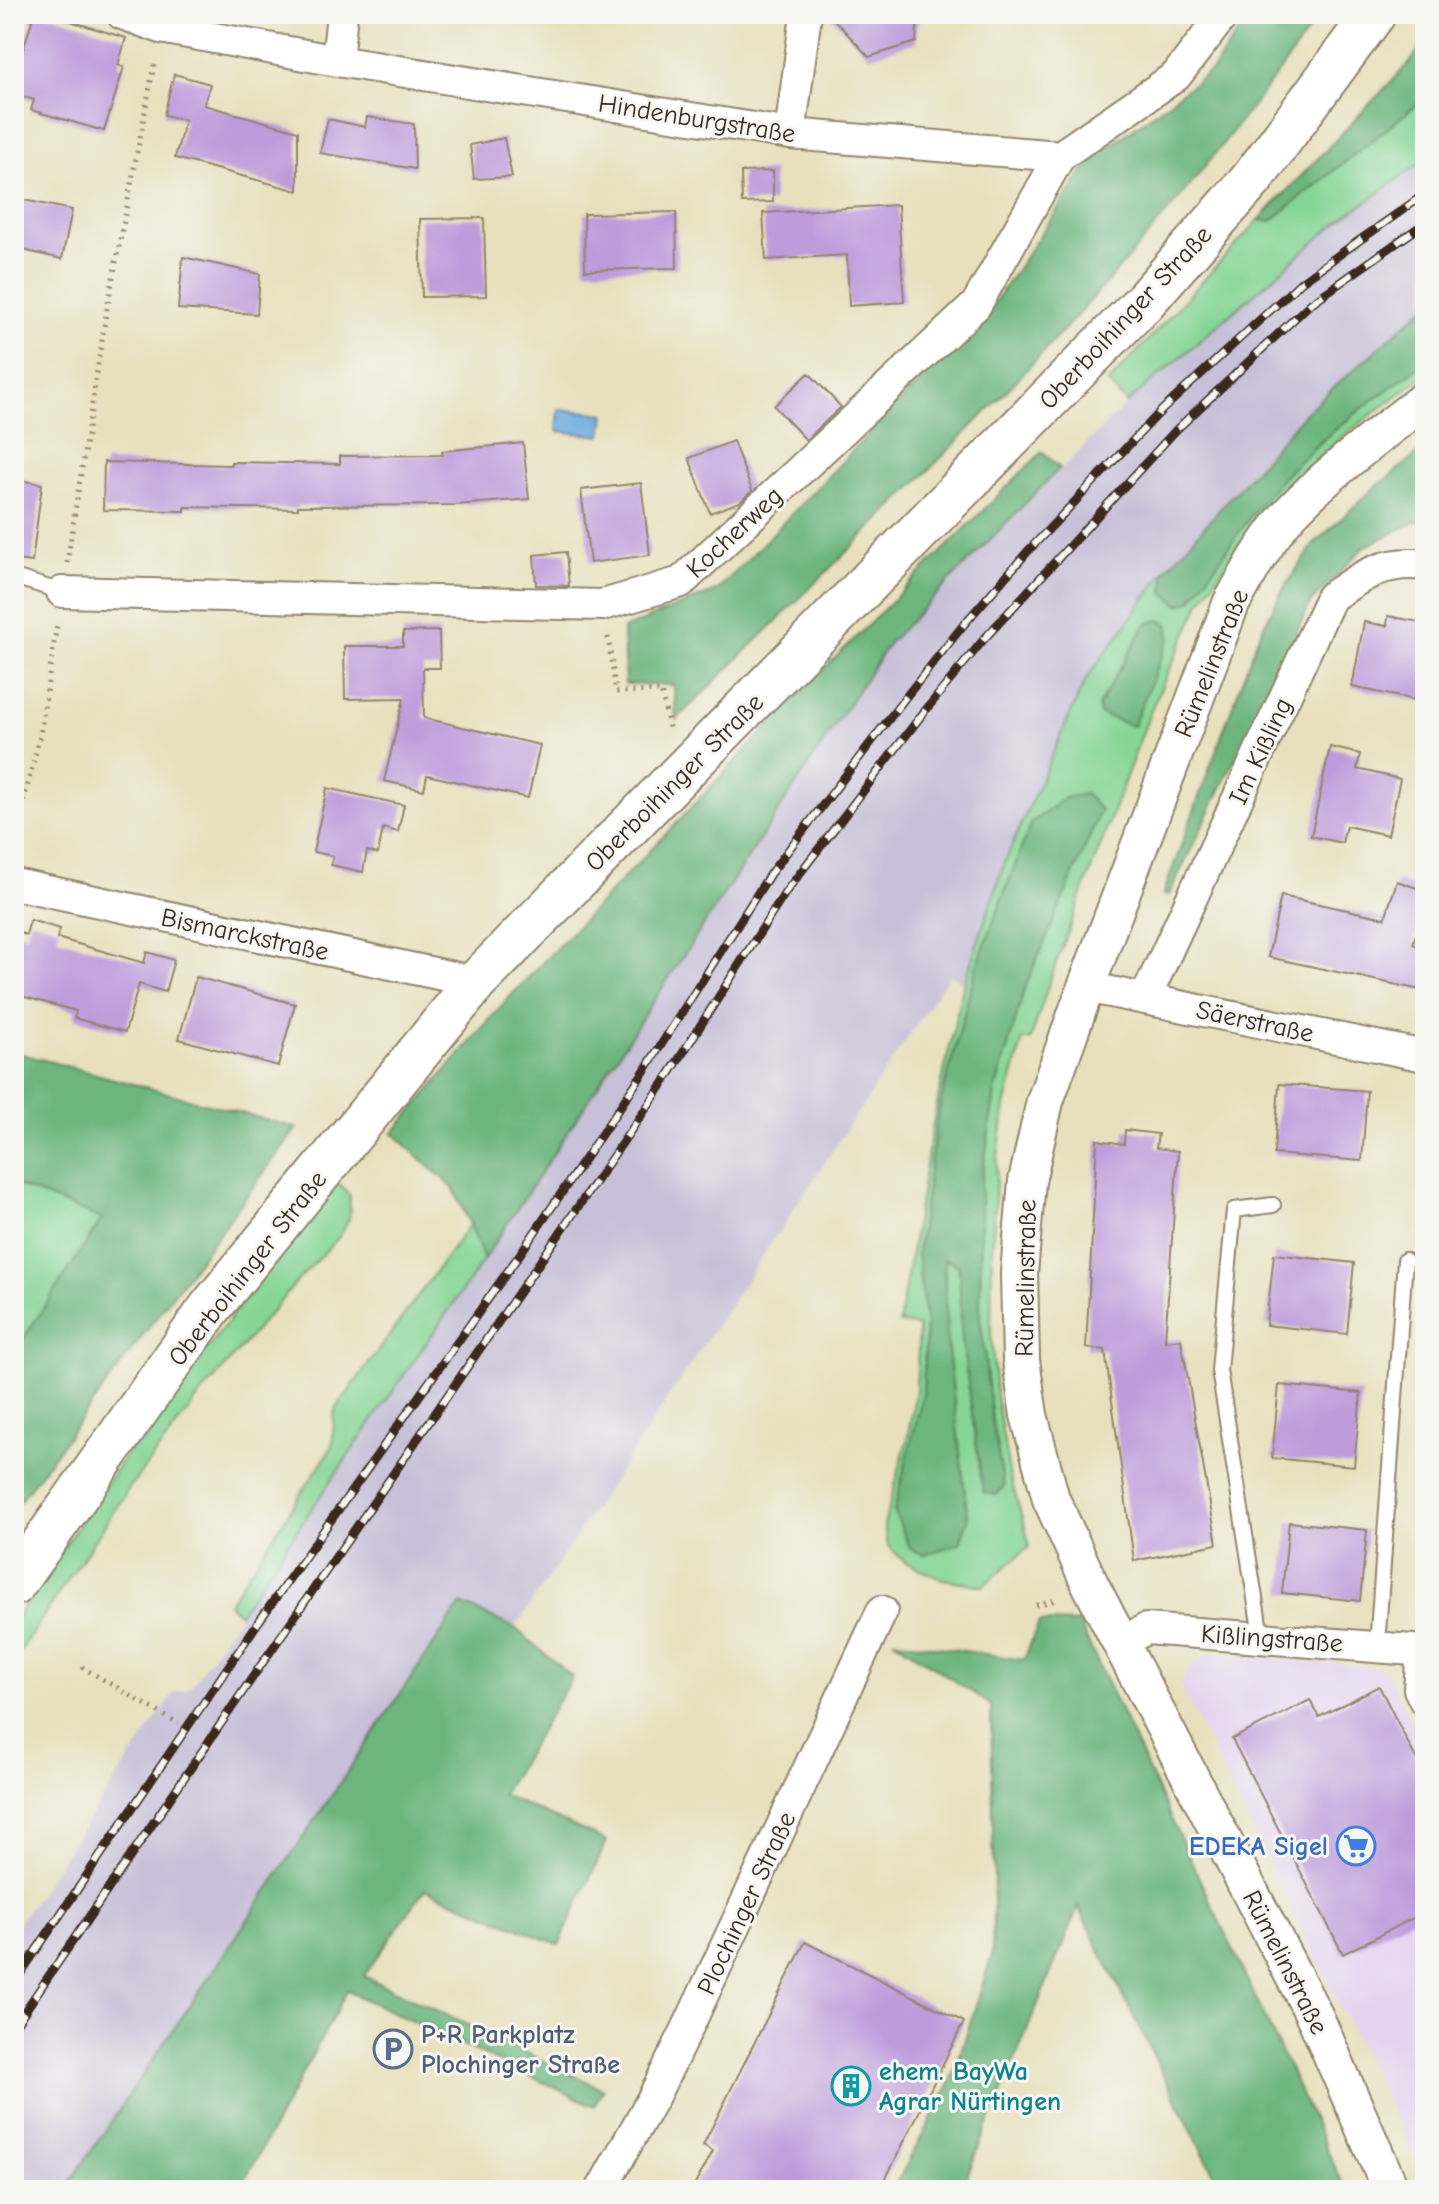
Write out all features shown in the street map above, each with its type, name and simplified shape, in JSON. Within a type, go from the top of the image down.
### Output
[{"type":"main road","name":"Oberboihinger Straße","points":[[14,1584],[210,1308],[476,982],[1144,302],[1252,179],[1374,14]]},
{"type":"street","name":"Hindenburgstraße","points":[[122,14],[161,28],[337,61],[790,134],[1060,156]]},
{"type":"street","points":[[337,61],[342,14]]},
{"type":"street","points":[[790,134],[806,14]]},
{"type":"street","points":[[1060,156],[1176,76],[1224,14]]},
{"type":"street","name":"Kocherweg","points":[[62,592],[603,605],[681,582],[976,305],[1060,156]]},
{"type":"street","name":"Rümelinstraße","points":[[1391,2190],[1316,2019],[1091,1586],[1051,1499],[1029,1415],[1021,1360],[1019,1273],[1027,1181],[1045,1101],[1231,604],[1258,556],[1291,512],[1338,468],[1425,399]]},
{"type":"street","name":"Im Kißling","points":[[1145,999],[1331,597],[1365,573],[1403,562],[1425,565]]},
{"type":"street","name":"Bismarckstraße","points":[[14,884],[476,982]]},
{"type":"street","name":"Säerstraße","points":[[1086,987],[1425,1056]]},
{"type":"street","name":"Plochinger Straße","points":[[601,2190],[681,2041],[882,1611]]},
{"type":"street","name":"Kißlingstraße","points":[[1122,1642],[1146,1629],[1423,1650]]},
{"type":"street","points":[[1423,1650],[1419,1689],[1425,1701]]},
{"type":"lane","points":[[14,577],[62,592]]},
{"type":"lane","points":[[1261,1636],[1219,1370],[1234,1210],[1273,1205]]},
{"type":"lane","points":[[1377,1646],[1405,1260]]},
{"type":"path","points":[[14,840],[40,735],[106,314],[161,28]]},
{"type":"path","points":[[603,605],[616,692],[661,691],[672,741]]},
{"type":"path","points":[[1036,1605],[1064,1598]]},
{"type":"path","points":[[82,1667],[179,1724]]},
{"type":"shaded area","points":[[1425,160],[1425,307],[1305,413],[1253,469],[1165,571],[1085,681],[1005,861],[964,983],[950,974],[515,1628],[461,1605],[65,2190],[14,2190],[14,1930],[174,1693],[189,1689],[484,1259],[889,643],[1127,403],[1339,221]]},
{"type":"shaded area","points":[[1211,1653],[1386,1670],[1425,1748],[1425,2178],[1180,1685],[1191,1666]]},
{"type":"green space","points":[[1251,14],[1320,14],[1257,100],[1156,226],[1024,372],[887,513],[676,720],[674,685],[625,684],[623,629],[718,590],[989,310],[1091,160],[1212,70]]},
{"type":"green space","points":[[1425,41],[1425,98],[1271,221],[1259,220],[1411,61]]},
{"type":"green space","points":[[1425,98],[1425,160],[1339,221],[1127,403],[1108,383],[1259,220],[1271,221]]},
{"type":"green space","points":[[1425,307],[1425,363],[1358,411],[1280,480],[1191,601],[1179,605],[1164,592],[1165,571],[1305,413]]},
{"type":"green space","points":[[1425,363],[1425,375],[1347,433],[1269,503],[1201,602],[1153,705],[1030,1041],[1023,1039],[1005,1106],[997,1163],[991,1333],[996,1396],[1009,1473],[1030,1546],[983,1586],[939,1578],[905,1562],[888,1546],[884,1525],[907,1440],[916,1391],[919,1327],[899,1323],[934,1117],[964,983],[1005,861],[1085,681],[1165,571],[1164,592],[1191,601],[1240,530],[1280,480],[1358,411]],"holes":[[[1031,823],[1057,909],[1024,990],[995,1091],[981,1184],[980,1316],[992,1420],[1004,1487],[996,1495],[983,1492],[962,1340],[959,1265],[944,1259],[947,1341],[968,1520],[894,1511],[923,1394],[926,1324],[917,1254],[938,1113],[976,968]]]},
{"type":"green space","points":[[1425,448],[1425,523],[1415,522],[1364,547],[1311,602],[1169,895],[1163,895],[1258,637],[1282,591],[1314,544],[1371,491]]},
{"type":"green space","points":[[1042,452],[1060,468],[889,643],[484,1259],[453,1188],[393,1133],[502,1005],[821,672]]},
{"type":"green space","points":[[1159,620],[1168,624],[1170,637],[1133,726],[1100,714],[1098,706],[1146,624]]},
{"type":"green space","points":[[1085,794],[1101,810],[1024,990],[995,1091],[981,1184],[980,1316],[992,1420],[1004,1487],[996,1495],[983,1492],[962,1340],[959,1266],[944,1259],[947,1341],[968,1520],[960,1543],[924,1555],[910,1548],[894,1511],[923,1394],[926,1324],[917,1254],[938,1113],[976,968],[1031,823],[1065,798]]},
{"type":"green space","points":[[14,1052],[297,1128],[14,1509],[14,1353],[102,1219],[14,1184]]},
{"type":"green space","points":[[336,1180],[350,1196],[349,1219],[339,1237],[198,1398],[130,1487],[14,1660],[14,1621],[123,1459]]},
{"type":"green space","points":[[14,1184],[103,1219],[14,1353]]},
{"type":"green space","points":[[470,1224],[484,1259],[239,1614],[228,1604],[332,1447],[335,1410]]},
{"type":"green space","points":[[461,1604],[515,1628],[572,1677],[502,1795],[607,1841],[559,1945],[425,1889],[364,1976],[603,2089],[594,2106],[347,1991],[239,2190],[65,2190]]},
{"type":"green space","points":[[1039,1622],[1079,1623],[1346,2190],[1222,2190],[1078,1907],[961,2190],[893,2190],[952,2080],[992,1955],[994,1877],[991,1705],[893,1640],[1024,1660]]},
{"type":"water","points":[[559,409],[605,414],[602,436],[557,431]]},
{"type":"building","points":[[34,14],[47,14],[126,38],[118,65],[124,67],[104,131],[31,110],[34,100],[14,94],[14,80]]},
{"type":"building","points":[[829,14],[918,14],[916,42],[869,57]]},
{"type":"building","points":[[174,74],[210,84],[204,105],[298,131],[298,191],[175,158],[185,120],[164,115]]},
{"type":"building","points":[[367,117],[414,124],[415,169],[320,153],[328,119],[365,127]]},
{"type":"building","points":[[504,138],[512,177],[474,179],[470,145]]},
{"type":"building","points":[[773,171],[773,202],[742,203],[741,172]]},
{"type":"building","points":[[14,198],[72,210],[62,259],[14,248]]},
{"type":"building","points":[[898,205],[904,302],[849,306],[847,255],[766,260],[763,213]]},
{"type":"building","points":[[676,212],[677,268],[585,270],[584,214]]},
{"type":"building","points":[[484,218],[486,296],[422,297],[420,219]]},
{"type":"building","points":[[183,257],[260,274],[257,314],[178,309]]},
{"type":"building","points":[[809,373],[841,407],[806,440],[774,406]]},
{"type":"building","points":[[733,441],[752,491],[740,502],[710,513],[689,458]]},
{"type":"building","points":[[523,443],[529,499],[456,505],[103,510],[104,462],[340,464],[340,456],[443,455],[442,451]]},
{"type":"building","points":[[14,479],[42,484],[32,562],[14,560]]},
{"type":"building","points":[[641,483],[650,555],[590,563],[581,490]]},
{"type":"building","points":[[566,552],[569,586],[536,585],[534,555]]},
{"type":"building","points":[[1388,616],[1425,623],[1425,702],[1352,687],[1364,622],[1387,626]]},
{"type":"building","points":[[439,631],[440,668],[423,668],[424,718],[540,745],[528,798],[427,775],[424,790],[384,781],[404,698],[345,699],[344,646],[403,646],[403,632]]},
{"type":"building","points":[[1330,747],[1360,754],[1357,769],[1400,779],[1388,835],[1346,826],[1342,843],[1311,836]]},
{"type":"building","points":[[327,788],[404,805],[398,832],[383,828],[378,854],[367,851],[363,872],[331,865],[333,856],[313,852]]},
{"type":"building","points":[[1397,881],[1425,891],[1425,906],[1413,944],[1425,947],[1425,991],[1268,957],[1281,896],[1385,918]]},
{"type":"building","points":[[30,920],[60,929],[57,938],[144,963],[147,952],[174,960],[165,992],[139,984],[125,1032],[74,1018],[76,1011],[14,994],[14,931],[26,935]]},
{"type":"building","points":[[196,977],[295,1004],[278,1066],[179,1039]]},
{"type":"building","points":[[1279,1084],[1367,1091],[1362,1161],[1274,1154]]},
{"type":"building","points":[[1125,1130],[1158,1134],[1156,1148],[1178,1151],[1165,1341],[1181,1339],[1217,1544],[1134,1561],[1105,1350],[1086,1348],[1097,1140],[1124,1144]]},
{"type":"building","points":[[1274,1254],[1354,1263],[1347,1334],[1266,1325]]},
{"type":"building","points":[[1279,1385],[1361,1393],[1354,1466],[1272,1458]]},
{"type":"building","points":[[1289,1522],[1367,1530],[1360,1601],[1282,1593]]},
{"type":"building","name":"EDEKA Sigel","points":[[1379,1686],[1425,1776],[1425,1912],[1343,1954],[1232,1739],[1310,1700],[1319,1717]]},
{"type":"building","name":"ehem. BayWa Agrar Nürtingen","points":[[805,1942],[964,2022],[880,2190],[692,2190],[713,2151],[703,2145]]},
{"type":"railway","points":[[14,1983],[255,1627],[520,1254],[645,1070],[770,874],[905,698],[1029,550],[1161,411],[1302,281],[1425,194]]},
{"type":"railway","points":[[14,2027],[665,1081],[787,890],[924,712],[985,638],[1176,430],[1310,304],[1425,223]]},
{"type":"place","name":"EDEKA Sigel","points":[[1356,1846]]},
{"type":"place","name":"P+R Parkplatz Plochinger Straße","points":[[393,2049]]},
{"type":"place","name":"ehem. BayWa Agrar Nürtingen","points":[[851,2086]]}]
